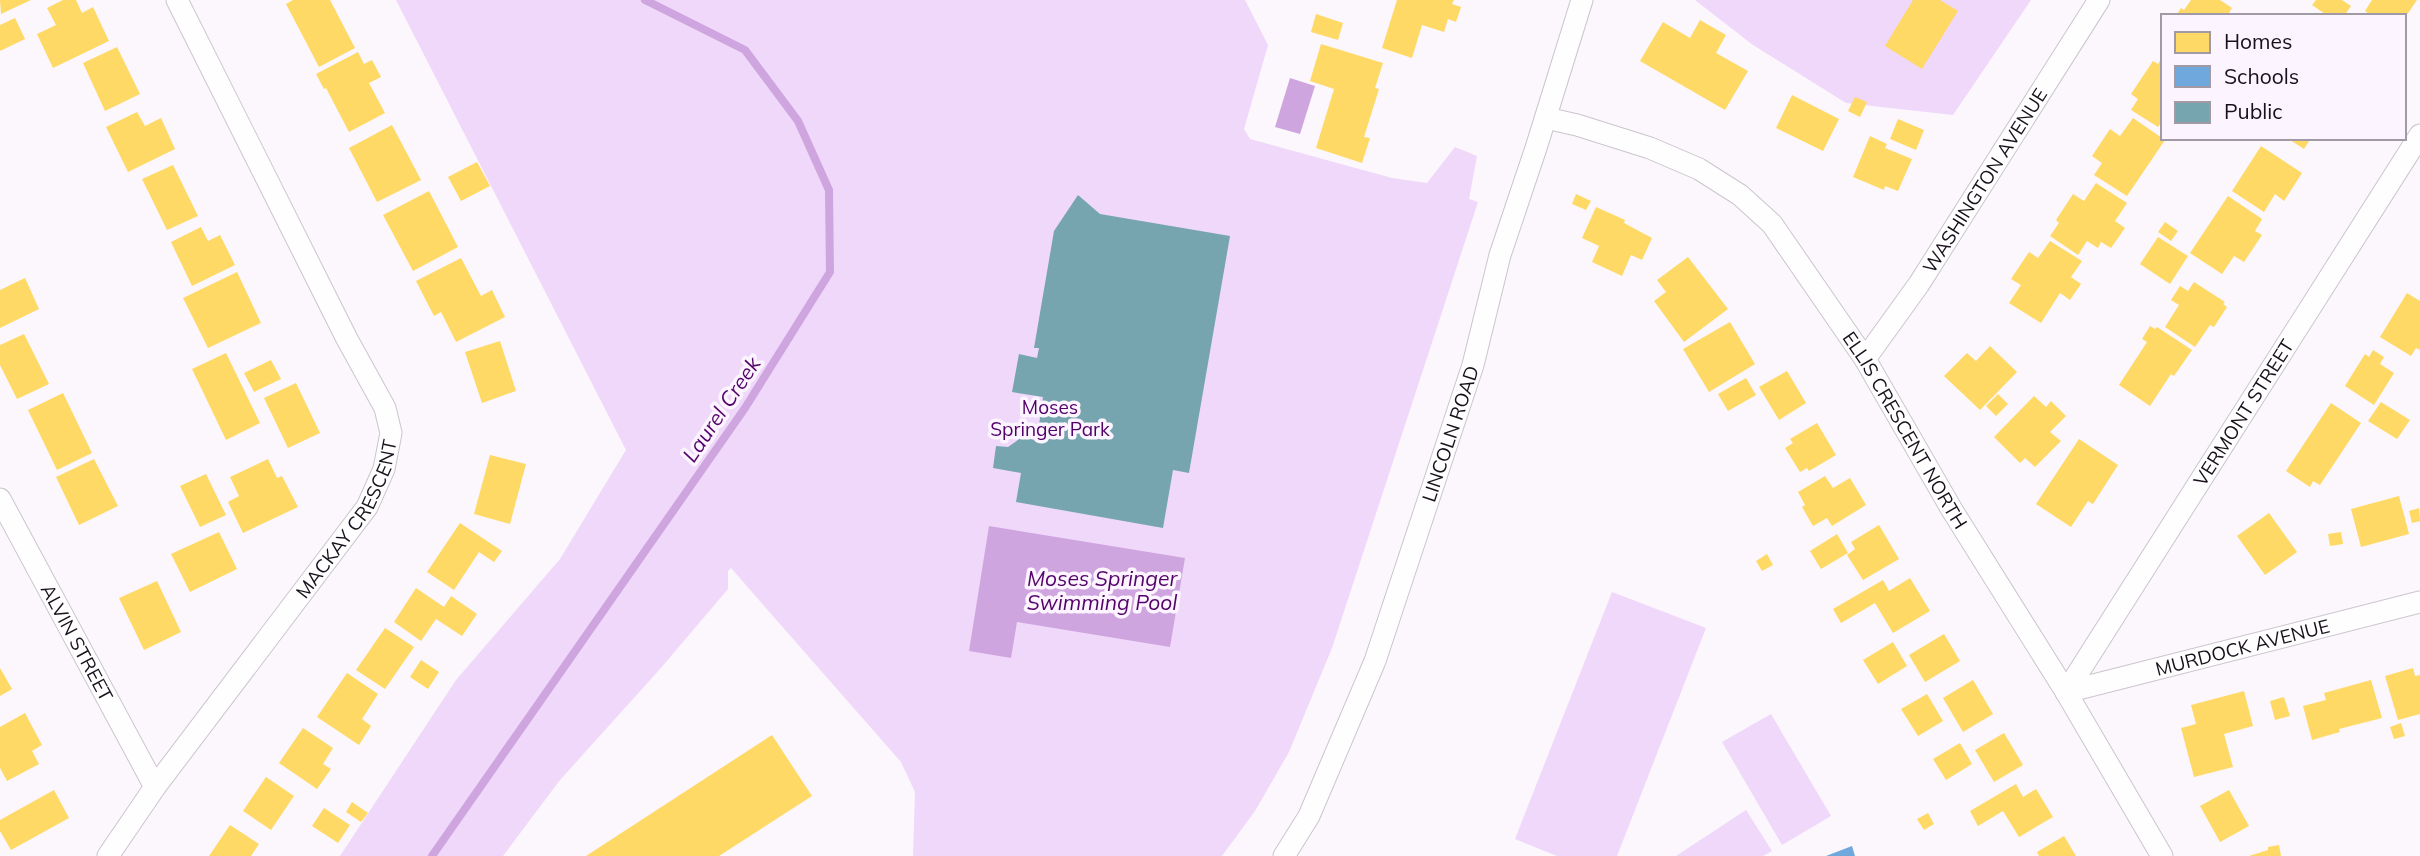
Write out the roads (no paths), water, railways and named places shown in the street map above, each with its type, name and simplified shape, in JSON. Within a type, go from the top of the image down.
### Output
[{"type":"street","name":"MACKAY CRESCENT","points":[[108,856],[155,787],[366,507],[384,469],[391,433],[385,408],[347,339],[177,0]]},
{"type":"street","name":"LINCOLN ROAD","points":[[1284,856],[1308,816],[1374,661],[1473,365],[1500,255],[1582,0]]},
{"type":"street","name":"WASHINGTON AVENUE","points":[[1864,359],[1919,284],[2099,0]]},
{"type":"street","name":"ELLIS CRESCENT NORTH","points":[[1546,118],[1650,148],[1699,169],[1740,195],[1772,224],[1864,359],[1952,510],[2066,692],[2162,856]]},
{"type":"street","name":"VERMONT STREET","points":[[2066,692],[2420,135]]},
{"type":"street","name":"ALVIN STREET","points":[[0,499],[155,787]]},
{"type":"street","name":"MURDOCK AVENUE","points":[[2066,692],[2420,602]]},
{"type":"water","points":[[1290,78],[1315,86],[1300,134],[1275,127]]},
{"type":"water","name":"Moses Springer Swimming Pool","points":[[989,526],[1185,558],[1170,647],[1017,622],[1011,658],[969,651]]},
{"type":"waterway","name":"Laurel Creek","points":[[432,856],[745,408],[830,272],[829,190],[798,121],[745,50],[645,0]]},
{"type":"park label","name":"Moses Springer Park","points":[[1050,418]]}]
